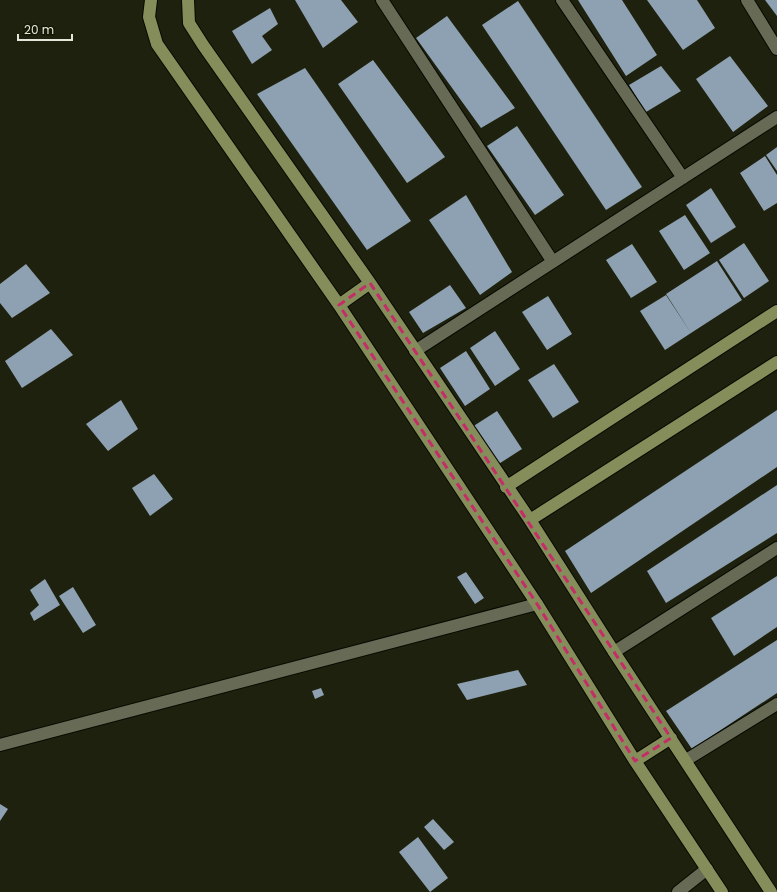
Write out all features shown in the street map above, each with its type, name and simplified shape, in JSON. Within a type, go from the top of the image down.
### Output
[{"type":"main road","points":[[151,0],[149,17],[157,44],[339,305],[537,604],[635,761],[722,892]]},
{"type":"main road","points":[[188,0],[189,23],[203,45],[370,283],[506,487],[530,520],[614,652],[771,892]]},
{"type":"main road","points":[[339,305],[370,283]]},
{"type":"main road","points":[[506,487],[777,311]]},
{"type":"main road","points":[[530,520],[777,362]]},
{"type":"main road","points":[[635,761],[671,738]]},
{"type":"street","points":[[382,0],[553,262]]},
{"type":"street","points":[[562,0],[684,178]]},
{"type":"street","points":[[747,0],[777,49]]},
{"type":"street","points":[[415,351],[777,117]]},
{"type":"street","points":[[614,652],[777,548]]},
{"type":"street","points":[[0,745],[537,604]]},
{"type":"street","points":[[686,760],[777,704]]},
{"type":"street","points":[[678,892],[707,869]]},
{"type":"highlighted area","points":[[370,283],[671,738],[635,761],[537,604],[339,305]]},
{"type":"building","points":[[295,0],[341,0],[358,22],[323,48]]},
{"type":"building","points":[[578,0],[622,0],[657,55],[626,76]]},
{"type":"building","points":[[647,0],[697,0],[715,28],[683,50]]},
{"type":"building","points":[[765,0],[777,0],[777,16]]},
{"type":"building","points":[[518,1],[642,187],[606,210],[482,25]]},
{"type":"building","points":[[270,8],[278,24],[262,36],[272,50],[252,64],[232,31]]},
{"type":"building","points":[[447,16],[515,108],[481,128],[416,38]]},
{"type":"building","points":[[730,56],[768,106],[733,132],[696,79]]},
{"type":"building","points":[[373,60],[445,157],[407,183],[338,84]]},
{"type":"building","points":[[661,66],[681,91],[646,112],[629,85]]},
{"type":"building","points":[[305,68],[411,221],[367,250],[257,94]]},
{"type":"building","points":[[517,126],[564,195],[535,215],[487,146]]},
{"type":"building","points":[[777,147],[777,171],[766,155]]},
{"type":"building","points":[[765,156],[777,175],[777,203],[764,211],[740,173]]},
{"type":"building","points":[[711,188],[736,227],[711,243],[686,205]]},
{"type":"building","points":[[466,195],[512,272],[480,295],[429,220]]},
{"type":"building","points":[[685,215],[710,253],[684,270],[659,231]]},
{"type":"building","points":[[744,243],[769,281],[744,298],[719,260]]},
{"type":"building","points":[[632,244],[657,282],[631,298],[606,260]]},
{"type":"building","points":[[717,261],[742,300],[691,333],[666,294]]},
{"type":"building","points":[[26,264],[50,293],[12,318],[0,303],[0,284]]},
{"type":"building","points":[[450,285],[466,308],[423,333],[409,312]]},
{"type":"building","points":[[666,295],[691,333],[665,350],[640,311]]},
{"type":"building","points":[[548,296],[572,334],[547,350],[522,312]]},
{"type":"building","points":[[51,329],[73,355],[22,388],[5,361]]},
{"type":"building","points":[[495,331],[520,369],[495,386],[470,348]]},
{"type":"building","points":[[466,351],[490,389],[465,406],[440,368]]},
{"type":"building","points":[[554,364],[579,402],[553,418],[528,380]]},
{"type":"building","points":[[121,400],[138,429],[108,451],[86,424]]},
{"type":"building","points":[[777,410],[777,467],[591,593],[565,551]]},
{"type":"building","points":[[497,411],[522,449],[497,465],[472,427]]},
{"type":"building","points":[[154,474],[173,499],[150,516],[132,488]]},
{"type":"building","points":[[777,485],[777,533],[666,603],[647,571]]},
{"type":"building","points":[[466,572],[484,598],[475,604],[457,577]]},
{"type":"building","points":[[777,576],[777,627],[734,656],[711,618]]},
{"type":"building","points":[[45,579],[60,605],[34,621],[30,613],[39,605],[30,590]]},
{"type":"building","points":[[73,587],[96,625],[83,633],[59,596]]},
{"type":"building","points":[[777,640],[777,693],[692,749],[666,711]]},
{"type":"building","points":[[518,670],[527,685],[467,700],[457,684]]},
{"type":"building","points":[[321,688],[324,695],[315,699],[312,691]]},
{"type":"building","points":[[0,804],[8,809],[0,821]]},
{"type":"building","points":[[433,819],[454,842],[444,850],[424,827]]},
{"type":"building","points":[[418,837],[448,878],[430,892],[399,852]]}]
